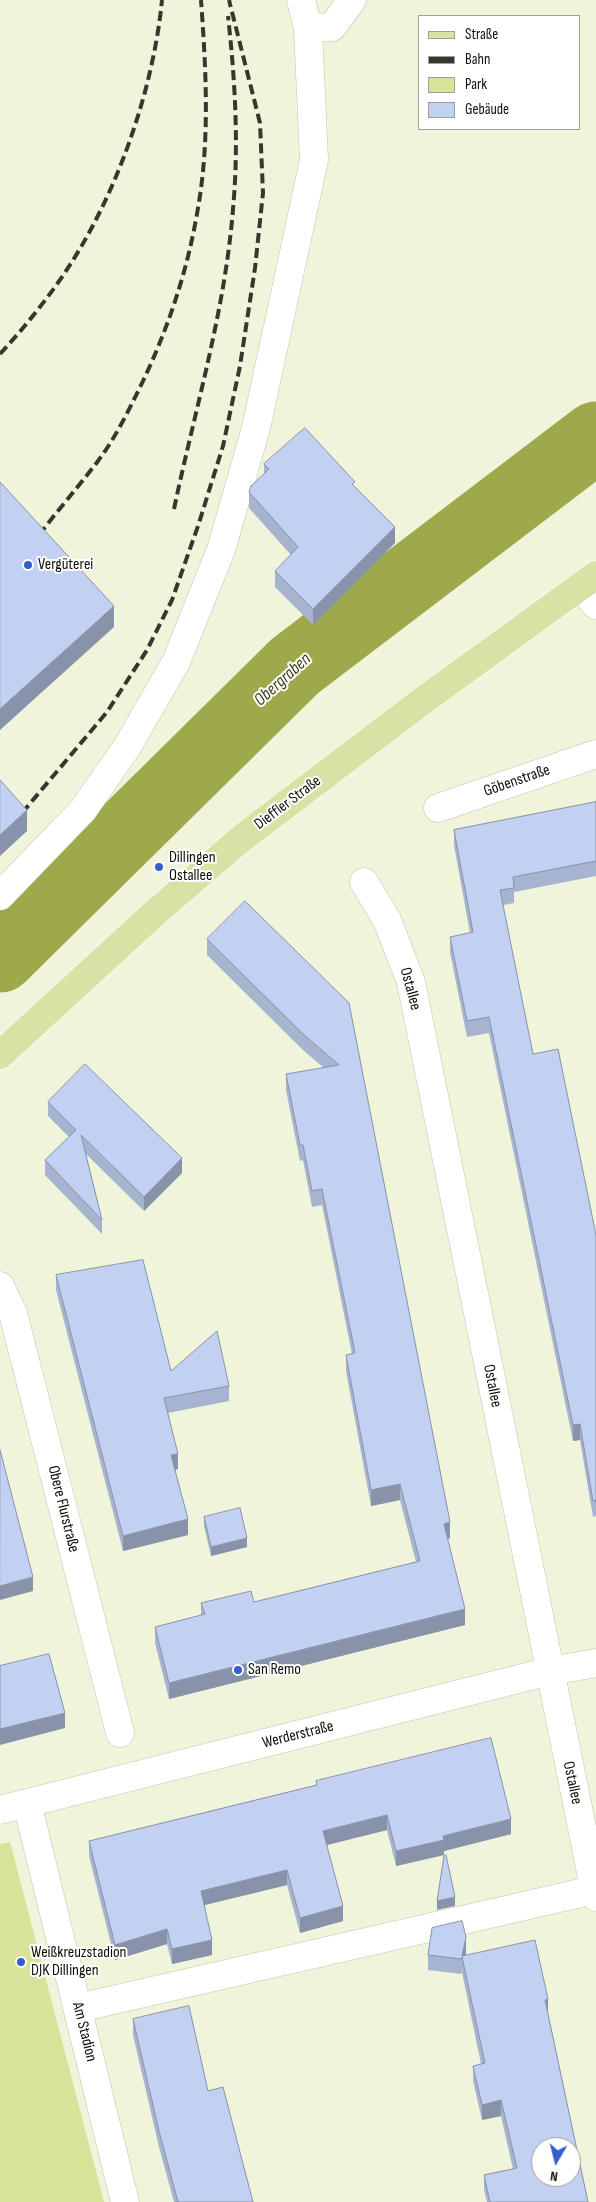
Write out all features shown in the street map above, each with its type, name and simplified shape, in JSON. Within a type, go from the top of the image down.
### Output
[{"type":"main road","name":"Dieffler Straße","points":[[0,1055],[157,911],[242,838],[421,702],[591,589]]},
{"type":"street","points":[[0,896],[82,810],[127,747],[176,662],[222,550],[256,428],[314,160],[308,28],[301,0]]},
{"type":"street","points":[[308,28],[332,27],[352,0]]},
{"type":"street","name":"Göbenstraße","points":[[438,808],[596,754]]},
{"type":"street","name":"Ostallee","points":[[364,882],[387,920],[411,982],[595,1894]]},
{"type":"street","name":"Obere Flurstraße","points":[[0,1286],[13,1313],[120,1733]]},
{"type":"street","name":"Werderstraße","points":[[0,1810],[550,1671],[596,1663]]},
{"type":"street","name":"Am Stadion","points":[[27,1803],[126,2202]]},
{"type":"street","points":[[78,2008],[595,1894]]},
{"type":"green space","name":"Weißkreuzstadion DJK Dillingen","points":[[10,1842],[104,2202],[0,2202],[0,1844]]},
{"type":"building","points":[[305,428],[355,482],[352,484],[395,527],[313,609],[275,571],[298,547],[249,492],[251,486],[269,469],[264,464]]},
{"type":"building","name":"Vergüterei","points":[[0,482],[114,606],[0,709]]},
{"type":"building","points":[[0,780],[27,810],[0,835]]},
{"type":"building","points":[[596,802],[596,861],[513,877],[514,888],[500,890],[533,1054],[558,1049],[596,1235],[596,1500],[593,1501],[580,1424],[573,1425],[489,1017],[467,1021],[450,937],[473,932],[454,830]]},
{"type":"building","points":[[245,901],[349,1003],[450,1522],[444,1524],[465,1609],[169,1683],[155,1627],[205,1614],[201,1603],[251,1591],[254,1602],[420,1561],[400,1484],[371,1490],[346,1355],[355,1353],[322,1189],[312,1191],[303,1145],[300,1145],[286,1074],[339,1065],[303,1034],[207,939]]},
{"type":"building","points":[[85,1064],[182,1158],[144,1197],[81,1135],[102,1220],[45,1160],[76,1130],[48,1102]]},
{"type":"building","points":[[143,1260],[171,1371],[217,1331],[229,1386],[164,1398],[178,1454],[171,1455],[188,1519],[123,1536],[56,1275]]},
{"type":"building","points":[[0,1450],[33,1577],[0,1586]]},
{"type":"building","points":[[240,1508],[247,1538],[211,1547],[204,1517]]},
{"type":"building","points":[[49,1654],[65,1713],[0,1729],[0,1666]]},
{"type":"building","points":[[491,1738],[511,1819],[443,1836],[444,1840],[396,1851],[387,1815],[323,1831],[343,1906],[300,1918],[287,1870],[201,1891],[212,1940],[172,1949],[167,1929],[115,1945],[89,1841],[317,1785],[316,1781]]},
{"type":"building","points":[[446,1855],[455,1897],[437,1901],[444,1856]]},
{"type":"building","points":[[462,1921],[466,1937],[462,1956],[535,1940],[548,1999],[545,2000],[574,2137],[531,2137],[531,2187],[581,2187],[581,2169],[588,2202],[490,2202],[484,2175],[517,2168],[501,2100],[482,2105],[473,2066],[485,2063],[462,1957],[461,1959],[428,1955],[432,1928]]},
{"type":"building","points":[[189,2006],[208,2091],[223,2087],[253,2202],[178,2202],[133,2019]]},
{"type":"waterway","name":"Obergraben","points":[[0,957],[295,666],[596,437]]},
{"type":"railway","points":[[0,354],[34,315],[57,284],[83,244],[100,212],[129,143],[141,107],[150,71],[162,0]]},
{"type":"railway","points":[[39,535],[105,452],[117,432],[152,360],[177,297],[194,231],[202,182],[206,104],[201,0]]},
{"type":"railway","points":[[22,813],[107,712],[147,650],[172,600],[223,446],[240,366],[255,268],[263,193],[260,123],[229,0]]},
{"type":"railway","points":[[174,509],[216,322],[229,247],[235,185],[236,136],[233,64],[228,16]]},
{"type":"place","name":"Vergüterei","points":[[28,565]]},
{"type":"place","name":"Dillingen Ostallee","points":[[159,867]]},
{"type":"place","name":"San Remo","points":[[238,1670]]},
{"type":"place","name":"Weißkreuzstadion DJK Dillingen","points":[[21,1962]]}]
